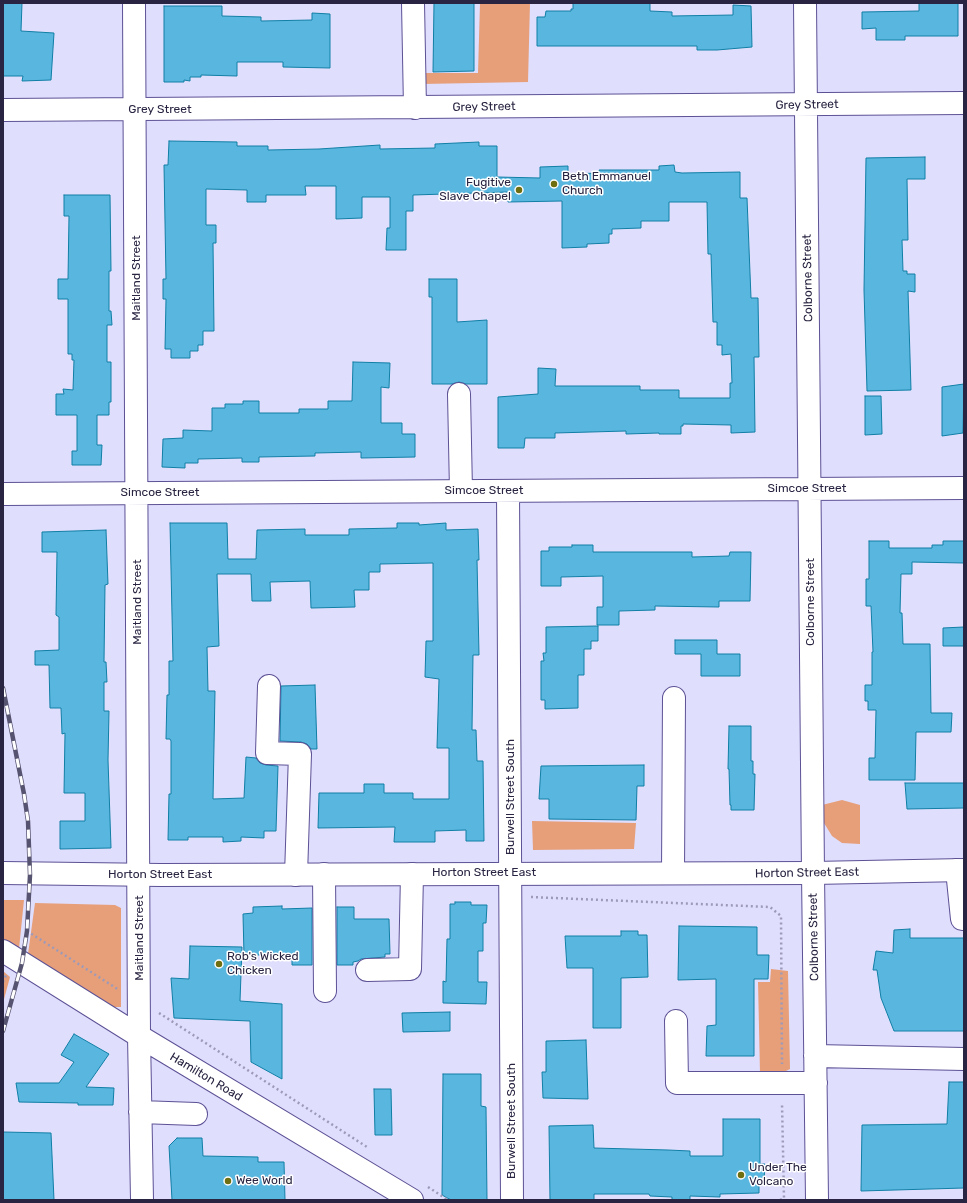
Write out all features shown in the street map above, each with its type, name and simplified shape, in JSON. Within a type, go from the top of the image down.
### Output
[{"type":"street","name":"Maitland Street","points":[[134,3],[136,110],[140,875],[139,1036],[142,1200]]},
{"type":"street","points":[[413,3],[415,108]]},
{"type":"street","name":"Colborne Street","points":[[806,3],[811,489],[812,873],[817,1200]]},
{"type":"street","name":"Grey Street","points":[[3,110],[964,103]]},
{"type":"street","points":[[458,394],[461,491]]},
{"type":"street","name":"Simcoe Street","points":[[3,494],[964,488]]},
{"type":"street","name":"Burwell Street South","points":[[508,491],[512,1200]]},
{"type":"street","points":[[269,686],[267,753],[300,754],[296,874]]},
{"type":"street","points":[[673,873],[674,698]]},
{"type":"street","points":[[961,870],[962,919],[964,919]]},
{"type":"street","name":"Horton Street East","points":[[3,873],[140,875],[812,873],[961,870]]},
{"type":"street","points":[[324,874],[325,991]]},
{"type":"street","points":[[367,970],[410,969],[412,874]]},
{"type":"street","name":"Hamilton Road","points":[[3,951],[139,1036],[418,1192]]},
{"type":"street","points":[[676,1021],[677,1083],[816,1083]]},
{"type":"street","points":[[815,1056],[964,1059]]},
{"type":"street","points":[[140,1112],[196,1114]]},
{"type":"path","points":[[529,897],[770,907],[780,916],[784,1198],[780,1200]]},
{"type":"path","points":[[27,931],[140,1001],[371,1150]]},
{"type":"path","points":[[418,1192],[448,1200]]},
{"type":"shaded area","points":[[480,3],[530,3],[528,82],[422,84],[422,73],[478,73]]},
{"type":"shaded area","points":[[842,800],[860,805],[860,844],[842,843],[832,836],[824,823],[822,805]]},
{"type":"shaded area","points":[[532,821],[636,823],[634,849],[533,850]]},
{"type":"shaded area","points":[[3,900],[24,900],[19,949],[3,939]]},
{"type":"shaded area","points":[[35,903],[115,905],[121,908],[121,1007],[112,1007],[28,954]]},
{"type":"shaded area","points":[[771,969],[788,971],[790,1069],[782,1073],[760,1073],[758,982],[770,982]]},
{"type":"shaded area","points":[[3,971],[10,977],[3,1003]]},
{"type":"building","points":[[3,3],[22,3],[21,31],[54,33],[51,80],[22,81],[23,76],[3,76]]},
{"type":"building","points":[[434,3],[474,3],[474,71],[433,72]]},
{"type":"building","points":[[573,3],[650,3],[650,11],[672,12],[672,16],[733,15],[733,5],[751,6],[752,47],[697,50],[697,46],[537,46],[537,17],[545,17],[546,11],[571,11],[571,9],[573,9]]},
{"type":"building","points":[[919,3],[958,3],[958,36],[905,36],[905,40],[876,40],[876,28],[862,29],[862,12],[919,11]]},
{"type":"building","points":[[164,6],[222,6],[222,16],[261,17],[261,21],[312,20],[312,13],[330,14],[330,68],[283,67],[283,62],[237,62],[237,76],[201,75],[201,77],[190,77],[190,81],[184,80],[184,82],[164,82]]},
{"type":"building","points":[[169,141],[237,142],[237,146],[268,146],[268,150],[319,149],[380,145],[380,149],[435,148],[435,144],[479,142],[479,146],[497,146],[497,177],[540,178],[540,167],[568,166],[568,174],[599,173],[599,170],[659,170],[659,166],[674,165],[675,172],[682,173],[740,172],[740,198],[747,198],[751,298],[758,298],[759,357],[754,357],[755,432],[731,433],[731,425],[683,424],[683,426],[681,426],[681,434],[626,434],[626,431],[555,433],[555,438],[525,438],[524,448],[498,448],[498,397],[538,394],[538,368],[556,369],[555,386],[640,386],[640,390],[679,390],[679,398],[730,398],[730,383],[732,383],[731,354],[722,355],[722,345],[717,345],[717,322],[713,322],[711,254],[708,254],[707,202],[669,202],[669,221],[641,221],[641,228],[612,229],[612,234],[609,234],[609,243],[587,244],[587,247],[562,248],[562,201],[508,202],[509,192],[413,195],[413,211],[406,211],[406,250],[386,250],[387,228],[390,228],[390,197],[362,197],[362,218],[336,219],[336,186],[305,186],[306,195],[266,195],[266,202],[247,202],[247,190],[206,189],[206,225],[216,225],[216,243],[213,243],[214,331],[203,331],[203,345],[198,345],[198,351],[190,351],[190,358],[171,358],[171,349],[165,349],[166,299],[163,299],[163,279],[166,279],[164,165],[168,165]]},
{"type":"building","points":[[925,157],[925,179],[907,179],[908,240],[902,240],[903,271],[907,271],[907,274],[915,274],[915,292],[908,291],[911,390],[867,391],[864,290],[866,158]]},
{"type":"building","points":[[64,195],[110,195],[111,271],[109,271],[109,311],[111,311],[112,325],[107,325],[107,362],[111,362],[111,402],[109,402],[109,415],[97,415],[97,445],[102,445],[101,465],[72,465],[72,451],[77,451],[77,415],[56,415],[56,394],[64,394],[63,389],[73,390],[74,360],[72,360],[72,354],[68,354],[68,299],[58,299],[58,279],[68,279],[69,216],[64,216]]},
{"type":"building","points":[[429,279],[457,279],[457,322],[487,320],[487,384],[466,384],[459,382],[452,384],[432,384],[432,297],[429,297]]},
{"type":"building","points":[[353,362],[390,363],[389,388],[381,387],[381,423],[402,423],[402,434],[415,434],[415,457],[361,458],[361,452],[315,453],[315,456],[259,457],[259,462],[242,462],[242,458],[198,459],[198,463],[185,463],[185,468],[162,467],[163,439],[183,438],[183,430],[212,431],[212,408],[225,408],[225,404],[243,404],[243,401],[259,401],[259,413],[299,413],[299,409],[328,409],[328,401],[352,401]]},
{"type":"building","points":[[964,384],[963,433],[942,436],[942,387]]},
{"type":"building","points":[[865,396],[881,396],[882,434],[865,435]]},
{"type":"building","points":[[170,523],[227,523],[228,559],[256,559],[257,530],[305,529],[305,535],[349,535],[349,529],[397,528],[397,523],[419,523],[419,525],[446,523],[446,530],[478,529],[479,560],[477,560],[479,655],[473,655],[472,730],[476,730],[477,761],[483,761],[484,841],[466,841],[466,830],[435,831],[435,842],[394,842],[395,827],[318,828],[319,793],[364,793],[364,784],[384,784],[384,793],[413,793],[413,799],[449,799],[449,748],[437,748],[439,679],[425,677],[426,641],[433,641],[433,563],[380,564],[380,572],[369,572],[369,590],[354,590],[355,607],[311,608],[310,581],[270,582],[271,601],[252,601],[251,574],[217,574],[219,646],[207,647],[208,691],[215,691],[213,799],[244,798],[246,757],[256,758],[260,763],[266,765],[278,766],[276,831],[264,831],[264,838],[241,837],[241,841],[223,842],[223,837],[188,837],[188,840],[168,840],[169,794],[171,794],[171,741],[170,739],[166,739],[167,695],[169,695],[169,661],[173,661]]},
{"type":"building","points":[[106,530],[108,584],[105,585],[104,662],[106,662],[107,682],[104,682],[104,711],[109,711],[108,760],[111,848],[60,849],[60,821],[85,821],[85,793],[64,793],[65,733],[62,734],[61,708],[50,708],[49,665],[35,665],[35,651],[59,650],[59,617],[56,615],[57,552],[42,552],[42,532]]},
{"type":"building","points":[[869,541],[889,541],[889,548],[932,548],[932,545],[943,545],[943,541],[964,541],[964,563],[912,562],[912,574],[901,574],[900,613],[902,613],[903,644],[930,644],[931,713],[952,713],[951,732],[916,732],[915,780],[869,780],[869,758],[875,758],[876,710],[868,710],[868,701],[865,701],[865,685],[872,685],[873,652],[871,606],[866,606],[866,579],[869,579]]},
{"type":"building","points":[[572,545],[593,545],[593,552],[692,552],[692,557],[729,556],[730,552],[751,552],[750,601],[719,601],[719,607],[655,606],[655,610],[619,611],[619,625],[597,625],[597,607],[603,607],[603,576],[561,577],[561,586],[541,586],[541,551],[549,551],[549,547],[572,547]]},
{"type":"building","points":[[598,626],[598,641],[591,641],[591,649],[584,649],[584,675],[578,675],[578,708],[545,709],[545,700],[541,700],[541,661],[544,661],[543,653],[546,653],[546,627]]},
{"type":"building","points":[[964,627],[964,646],[943,646],[943,628]]},
{"type":"building","points":[[675,640],[717,640],[717,654],[740,654],[740,676],[701,676],[701,654],[675,654]]},
{"type":"building","points":[[315,685],[317,749],[311,749],[307,744],[301,742],[280,741],[281,686]]},
{"type":"building","points":[[729,726],[751,726],[751,761],[753,761],[753,774],[755,774],[754,810],[731,810],[728,769]]},
{"type":"building","points":[[644,765],[644,786],[637,786],[636,820],[549,819],[549,799],[539,799],[541,766]]},
{"type":"building","points":[[905,783],[964,783],[964,808],[907,809]]},
{"type":"building","points":[[455,902],[471,902],[471,905],[487,905],[486,923],[483,923],[483,951],[478,951],[478,982],[487,982],[486,1004],[443,1003],[443,981],[446,982],[447,939],[450,939],[450,904],[455,904]]},
{"type":"building","points":[[282,906],[282,909],[312,908],[312,965],[292,965],[292,955],[244,955],[243,914],[253,913],[253,907]]},
{"type":"building","points":[[337,907],[354,907],[354,919],[389,919],[390,954],[385,954],[385,957],[361,959],[353,962],[353,965],[337,965]]},
{"type":"building","points":[[679,926],[757,927],[757,955],[769,955],[768,979],[754,979],[754,1056],[706,1056],[707,1026],[716,1025],[716,979],[678,980]]},
{"type":"building","points":[[910,929],[910,938],[964,938],[964,1031],[894,1031],[881,998],[877,970],[873,970],[876,951],[893,953],[894,930]]},
{"type":"building","points":[[621,931],[638,931],[638,935],[647,935],[648,977],[621,978],[621,1028],[593,1028],[593,968],[567,968],[565,936],[621,936]]},
{"type":"building","points":[[190,946],[242,947],[240,1001],[282,1004],[282,1079],[251,1062],[250,1021],[174,1018],[171,978],[189,979]]},
{"type":"building","points":[[450,1012],[450,1031],[403,1032],[402,1013]]},
{"type":"building","points":[[74,1034],[109,1054],[86,1087],[114,1088],[113,1105],[19,1102],[16,1083],[59,1083],[74,1062],[61,1055]]},
{"type":"building","points":[[586,1040],[588,1099],[543,1098],[542,1072],[546,1072],[546,1041]]},
{"type":"building","points":[[443,1074],[481,1074],[481,1106],[486,1107],[487,1200],[451,1200],[442,1195]]},
{"type":"building","points":[[949,1082],[964,1082],[964,1188],[861,1191],[862,1125],[947,1124]]},
{"type":"building","points":[[374,1089],[391,1089],[392,1135],[375,1135]]},
{"type":"building","points":[[723,1119],[760,1119],[760,1164],[765,1164],[764,1181],[759,1181],[759,1193],[720,1194],[720,1197],[690,1196],[690,1200],[672,1200],[672,1197],[650,1196],[649,1194],[594,1194],[594,1200],[550,1200],[549,1126],[593,1125],[594,1148],[690,1151],[690,1156],[723,1156]]},
{"type":"building","points":[[3,1132],[51,1133],[54,1200],[3,1200]]},
{"type":"building","name":"Wee World","points":[[177,1138],[202,1138],[203,1156],[258,1157],[258,1162],[284,1162],[285,1200],[172,1200],[169,1146]]},
{"type":"railway","points":[[3,688],[28,821],[30,875],[27,931],[22,963],[3,1031]]},
{"type":"place","name":"Beth Emmanuel Church","points":[[554,184]]},
{"type":"place","name":"Fugitive Slave Chapel","points":[[519,190]]},
{"type":"place","name":"Rob's Wicked Chicken","points":[[219,964]]},
{"type":"place","name":"Under The Volcano","points":[[741,1175]]},
{"type":"place","name":"Wee World","points":[[228,1181]]}]
